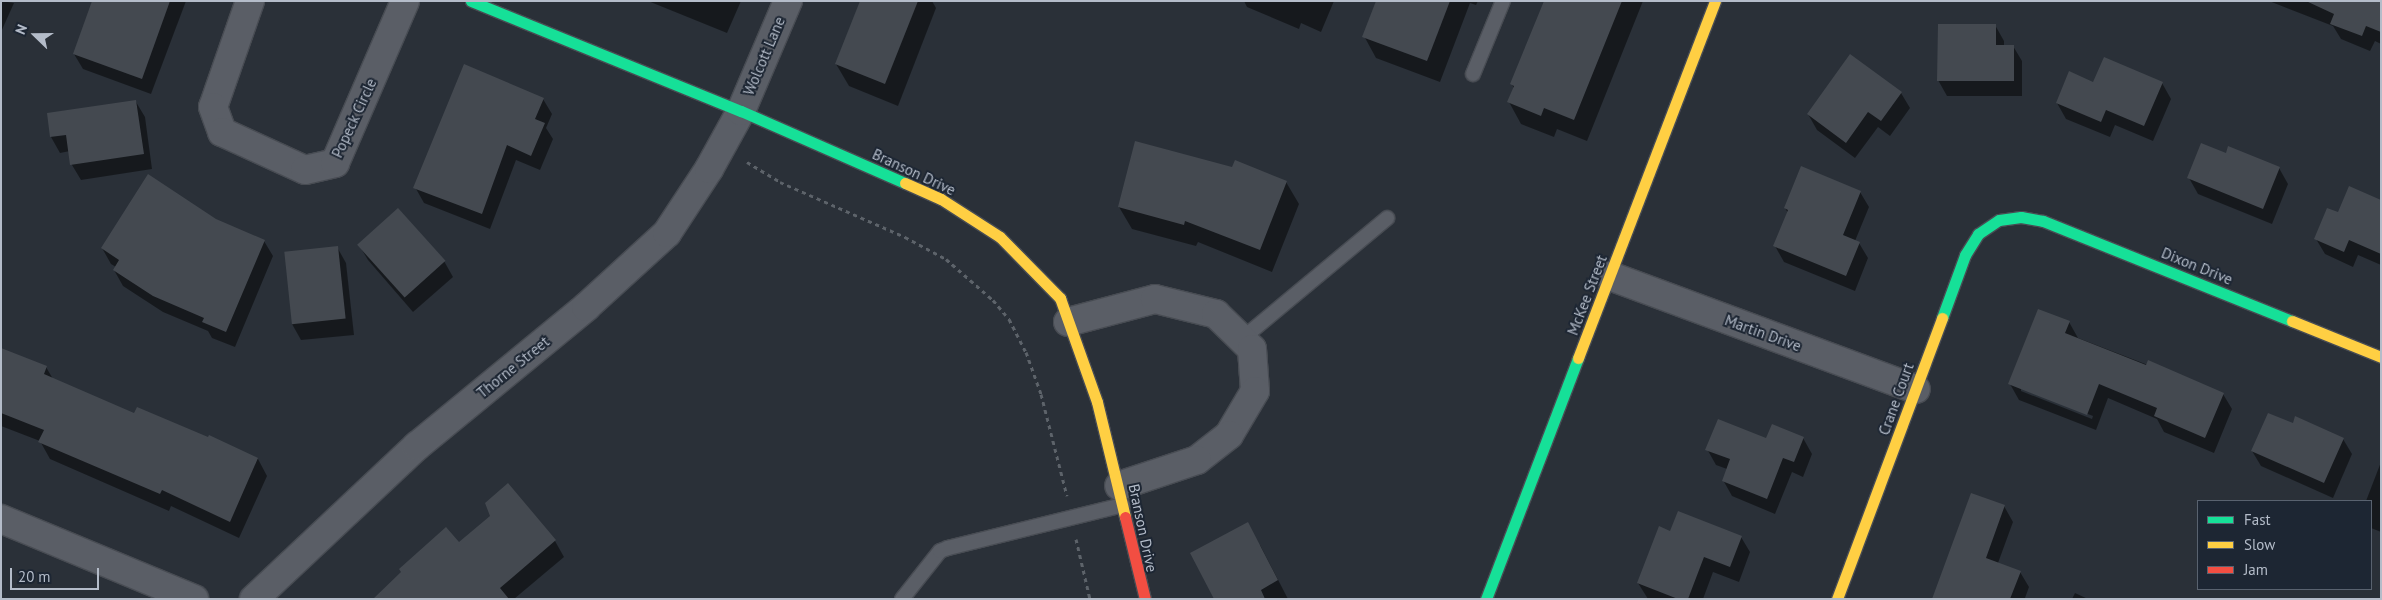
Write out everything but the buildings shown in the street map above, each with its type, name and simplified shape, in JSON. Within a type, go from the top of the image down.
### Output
[{"type":"street","name":"Popeck Circle","points":[[250,1],[213,107],[222,132],[305,170],[336,163],[405,1]]},
{"type":"street","name":"Branson Drive","points":[[471,1],[741,111],[940,199],[1000,237],[1060,298],[1097,402],[1145,599]]},
{"type":"street","name":"Wolcott Lane","points":[[741,111],[788,1]]},
{"type":"street","name":"McKee Street","points":[[1486,599],[1715,1]]},
{"type":"street","name":"Thorne Street","points":[[254,599],[416,446],[586,307],[667,233],[710,169],[741,111]]},
{"type":"street","name":"Dixon Drive","points":[[1999,220],[2022,216],[2042,221],[2381,356]]},
{"type":"street","name":"Crane Court","points":[[1837,599],[1965,255],[1978,234],[1999,220]]},
{"type":"street","name":"Martin Drive","points":[[1610,276],[1916,389]]},
{"type":"street","points":[[1068,322],[1155,299],[1216,314],[1252,349],[1255,391],[1229,435],[1197,460],[1121,496]]},
{"type":"street","points":[[1,519],[194,599]]},
{"type":"lane","points":[[1473,74],[1504,1]]},
{"type":"lane","points":[[1242,340],[1387,218]]},
{"type":"lane","points":[[902,599],[940,552],[1071,518],[1121,496]]},
{"type":"path","points":[[746,161],[780,182],[905,237],[946,259],[993,300],[1009,319],[1026,352],[1041,394],[1059,459],[1090,599]]},
{"type":"traffic: fast","points":[[471,1],[741,111],[905,183]]},
{"type":"traffic: fast","points":[[1942,318],[1965,255],[1978,234],[1999,220],[2021,217],[2043,221],[2292,321]]},
{"type":"traffic: fast","points":[[1486,599],[1578,358]]},
{"type":"traffic: slow","points":[[1578,358],[1715,1]]},
{"type":"traffic: slow","points":[[905,183],[941,199],[1000,237],[1060,298],[1097,402],[1125,517]]},
{"type":"traffic: slow","points":[[1837,599],[1942,318]]},
{"type":"traffic: slow","points":[[2292,321],[2381,357]]},
{"type":"traffic: jam","points":[[1125,517],[1145,599]]}]
